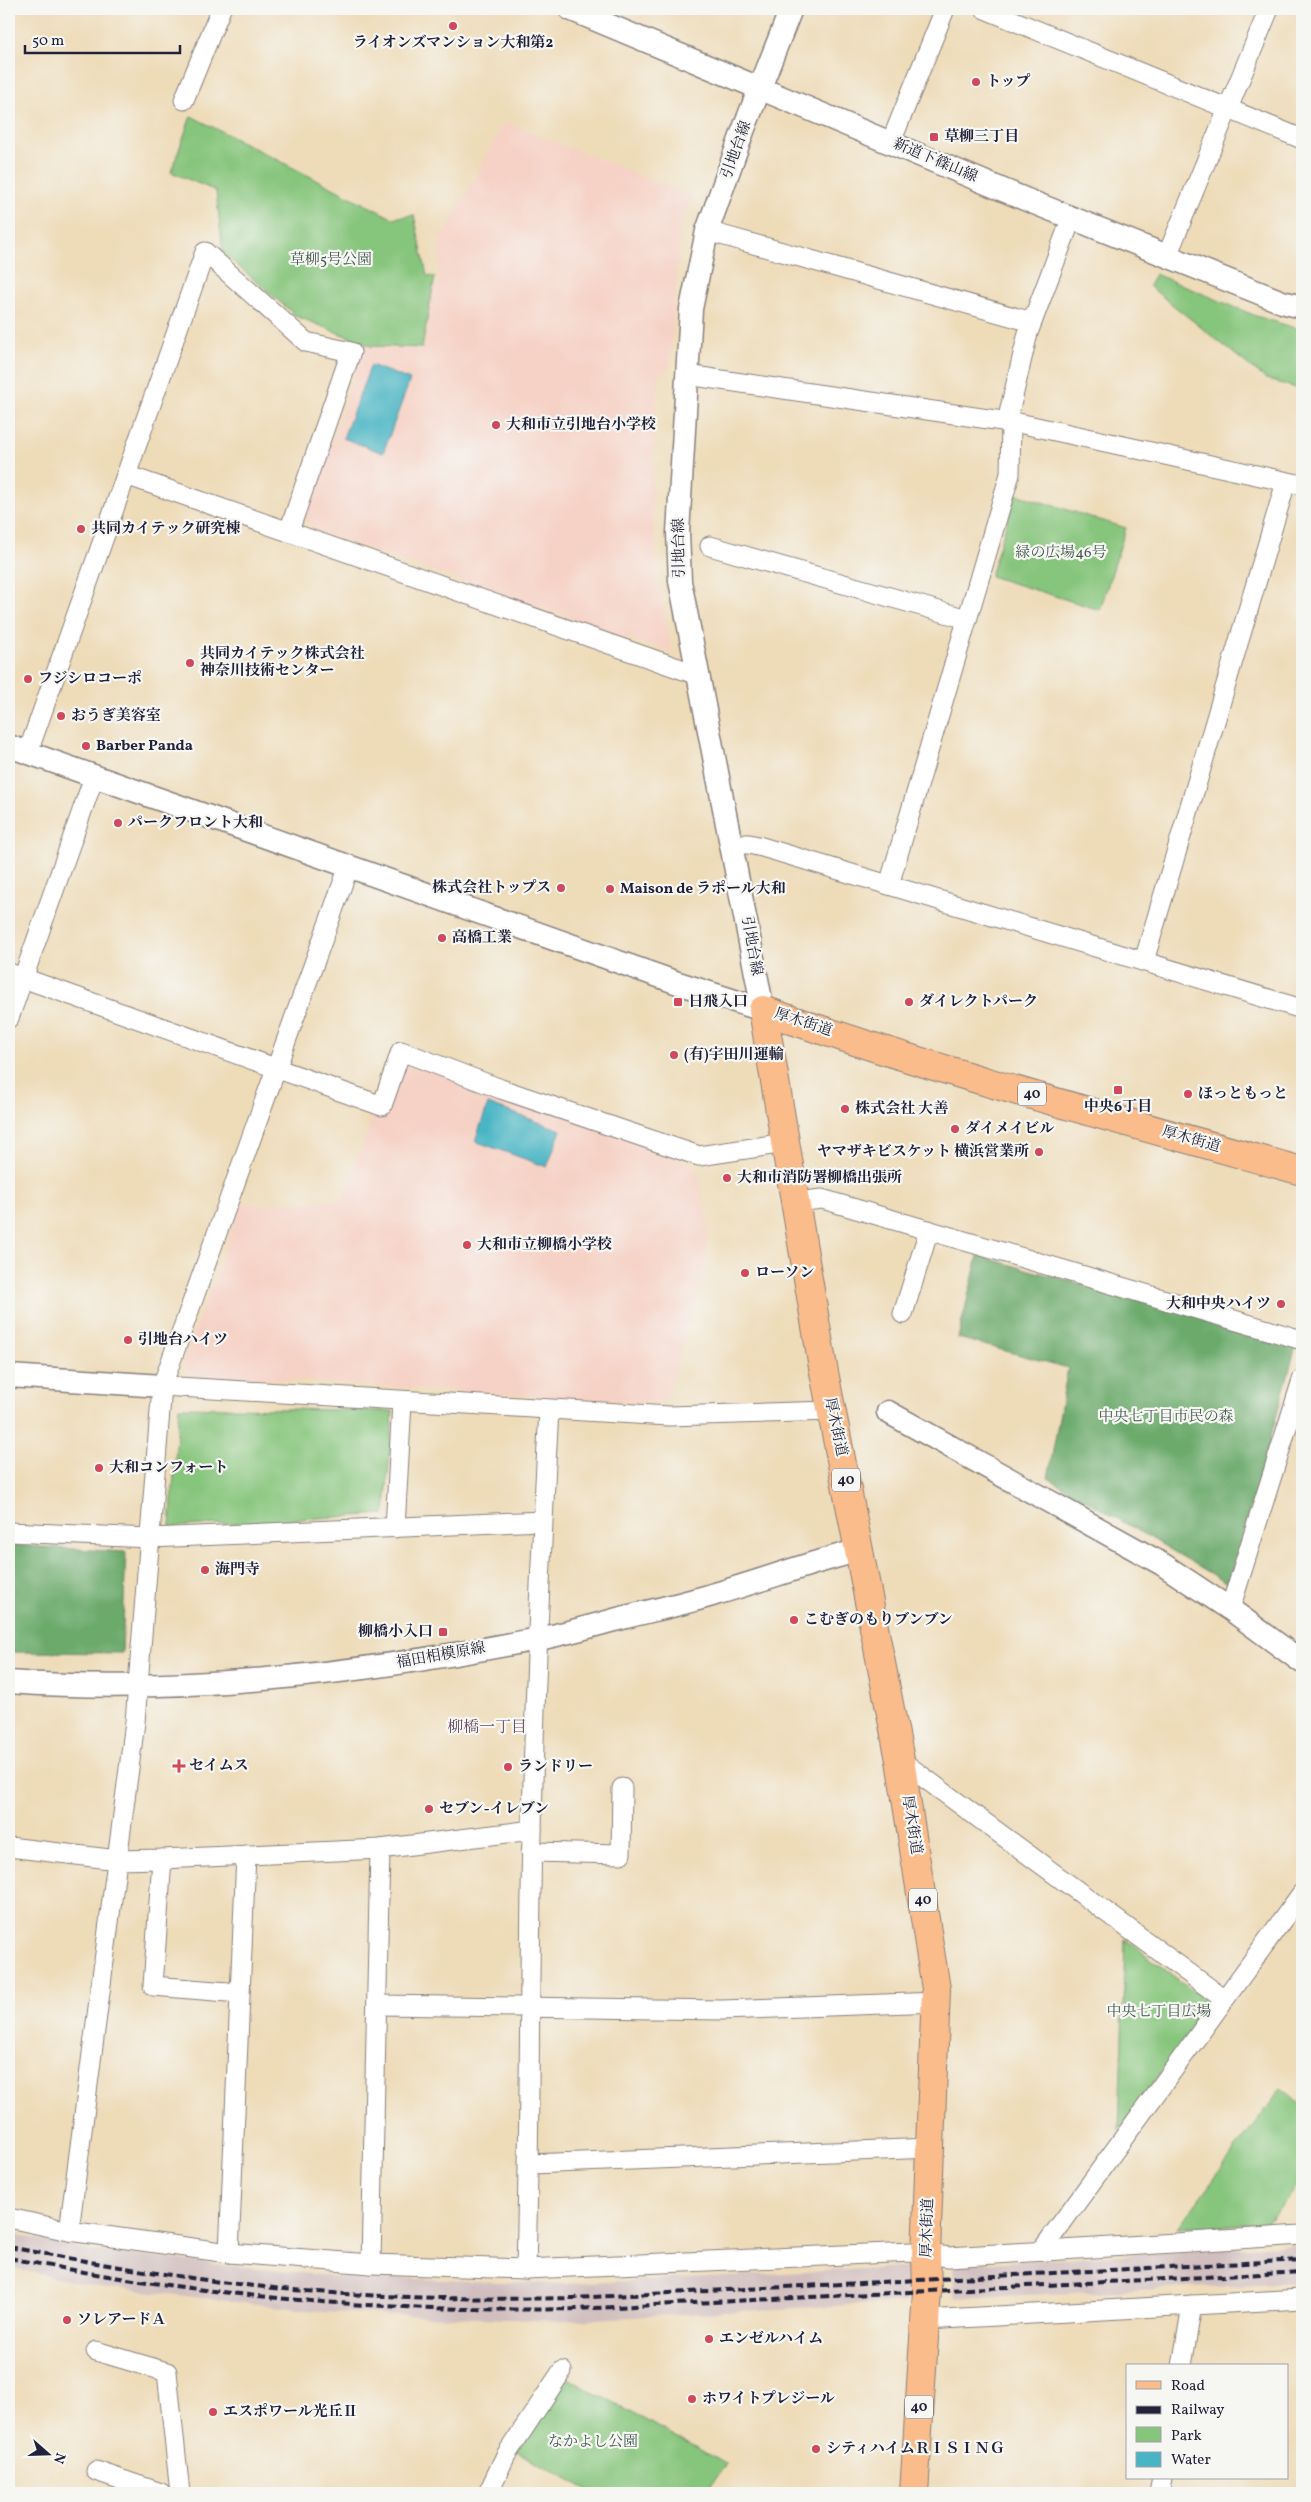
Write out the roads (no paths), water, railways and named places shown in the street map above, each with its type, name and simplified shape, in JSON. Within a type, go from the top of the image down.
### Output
[{"type":"main road","name":"厚木街道","points":[[914,2493],[925,2320],[936,1989],[900,1760],[887,1699],[861,1550],[831,1411],[763,1010],[817,1029],[1063,1104],[1302,1171]]},
{"type":"street","points":[[184,100],[221,9]]},
{"type":"street","name":"新道下篠山線","points":[[570,9],[1072,218],[1282,302],[1302,307]]},
{"type":"street","name":"引地台線","points":[[763,1010],[733,844],[680,581],[678,533],[691,309],[707,231],[759,88],[792,9]]},
{"type":"street","points":[[891,142],[945,9]]},
{"type":"street","points":[[985,9],[1302,138]]},
{"type":"street","points":[[1166,256],[1269,9]]},
{"type":"street","points":[[889,884],[1010,474],[1011,422],[1009,413],[1032,322],[1072,218]]},
{"type":"street","points":[[707,231],[1032,322]]},
{"type":"street","points":[[288,531],[351,352],[306,342],[205,252],[126,475],[18,749],[678,983],[763,1010]]},
{"type":"street","points":[[686,375],[1011,422],[1294,483],[1144,961]]},
{"type":"street","points":[[126,475],[698,675]]},
{"type":"street","points":[[710,546],[967,619]]},
{"type":"street","points":[[9,1018],[16,976],[94,777]]},
{"type":"street","points":[[733,844],[748,844],[762,847],[1302,1009]]},
{"type":"street","points":[[69,2231],[118,1860],[137,1685],[162,1386],[349,866]]},
{"type":"street","points":[[16,976],[382,1106],[401,1051],[501,1089],[699,1156],[785,1143]]},
{"type":"street","points":[[796,1202],[822,1199],[1302,1340]]},
{"type":"street","points":[[903,1314],[929,1230]]},
{"type":"street","points":[[9,1376],[402,1402],[669,1416],[831,1411]]},
{"type":"street","points":[[1230,1610],[1302,1380]]},
{"type":"street","points":[[395,1528],[402,1402]]},
{"type":"street","points":[[526,2268],[530,2164],[532,1830],[537,1639],[542,1521],[550,1410]]},
{"type":"street","points":[[888,1412],[1162,1564],[1302,1662]]},
{"type":"street","points":[[9,1532],[150,1538],[542,1521]]},
{"type":"street","name":"福田相模原線","points":[[9,1682],[99,1686],[137,1685],[321,1673],[405,1663],[537,1639],[714,1595],[802,1566],[861,1550]]},
{"type":"street","points":[[900,1760],[1224,1999]]},
{"type":"street","points":[[532,1852],[621,1854],[622,1788]]},
{"type":"street","points":[[9,1846],[118,1860],[162,1859],[380,1849],[532,1830]]},
{"type":"street","points":[[371,2264],[380,1849]]},
{"type":"street","points":[[229,2253],[246,1855]]},
{"type":"street","points":[[162,1859],[153,1986],[240,1993]]},
{"type":"street","points":[[1042,2250],[1302,1893]]},
{"type":"street","points":[[378,2005],[722,2010],[937,2002]]},
{"type":"street","points":[[530,2164],[931,2148]]},
{"type":"street","points":[[9,2218],[69,2231],[229,2253],[371,2264],[526,2268],[912,2252],[942,2257],[1302,2235]]},
{"type":"street","points":[[925,2320],[1302,2299]]},
{"type":"street","points":[[1182,2364],[1192,2305]]},
{"type":"street","points":[[96,2351],[167,2372],[180,2493]]},
{"type":"street","points":[[488,2493],[506,2455],[562,2371]]},
{"type":"street","points":[[96,2471],[161,2493]]},
{"type":"street","points":[[1159,2493],[1162,2480]]},
{"type":"water","points":[[371,365],[410,380],[383,453],[343,438]]},
{"type":"water","points":[[488,1104],[561,1130],[547,1167],[475,1141]]},
{"type":"railway","points":[[9,2247],[136,2270],[303,2291],[380,2296],[497,2299],[574,2298],[1302,2260]]},
{"type":"railway","points":[[9,2258],[150,2283],[221,2292],[361,2305],[504,2310],[576,2309],[1302,2272]]},
{"type":"place","name":"ライオンズマンション大和第2","points":[[453,26]]},
{"type":"place","name":"トップ","points":[[976,82]]},
{"type":"place","name":"草柳三丁目","points":[[934,137]]},
{"type":"place","name":"大和市立引地台小学校","points":[[496,425]]},
{"type":"place","name":"共同カイテック研究棟","points":[[81,529]]},
{"type":"place","name":"共同カイテック株式会社 神奈川技術センター","points":[[190,663]]},
{"type":"place","name":"フジシロコーポ","points":[[28,679]]},
{"type":"place","name":"おうぎ美容室","points":[[61,716]]},
{"type":"place","name":"Barber Panda","points":[[86,746]]},
{"type":"place","name":"パークフロント大和","points":[[118,823]]},
{"type":"place","name":"株式会社トップス","points":[[561,888]]},
{"type":"place","name":"Maison de ラポール大和","points":[[610,889]]},
{"type":"place","name":"高橋工業","points":[[442,938]]},
{"type":"place","name":"日飛入口","points":[[678,1002]]},
{"type":"place","name":"ダイレクトパーク","points":[[909,1002]]},
{"type":"place","name":"(有)宇田川運輸","points":[[674,1055]]},
{"type":"place","name":"中央6丁目","points":[[1118,1090]]},
{"type":"place","name":"ほっともっと","points":[[1188,1094]]},
{"type":"place","name":"株式会社 大善","points":[[845,1109]]},
{"type":"place","name":"ダイメイビル","points":[[955,1129]]},
{"type":"place","name":"ヤマザキビスケット 横浜営業所","points":[[1039,1152]]},
{"type":"place","name":"大和市消防署柳橋出張所","points":[[727,1178]]},
{"type":"place","name":"大和市立柳橋小学校","points":[[467,1245]]},
{"type":"place","name":"ローソン","points":[[745,1273]]},
{"type":"place","name":"大和中央ハイツ","points":[[1281,1304]]},
{"type":"place","name":"引地台ハイツ","points":[[128,1340]]},
{"type":"place","name":"大和コンフォート","points":[[99,1468]]},
{"type":"place","name":"海門寺","points":[[205,1570]]},
{"type":"place","name":"こむぎのもりブンブン","points":[[794,1620]]},
{"type":"place","name":"柳橋小入口","points":[[443,1632]]},
{"type":"place","name":"セイムス","points":[[179,1766]]},
{"type":"place","name":"ランドリー","points":[[508,1767]]},
{"type":"place","name":"セブン-イレブン","points":[[429,1809]]},
{"type":"place","name":"ソレアードＡ","points":[[67,2320]]},
{"type":"place","name":"エンゼルハイム","points":[[709,2339]]},
{"type":"place","name":"ホワイトプレジール","points":[[692,2399]]},
{"type":"place","name":"エスポワール光丘Ⅱ","points":[[213,2412]]},
{"type":"place","name":"シティハイムＲＩＳＩＮＧ","points":[[816,2449]]},
{"type":"district","name":"柳橋一丁目","points":[[487,1728]]},
{"type":"park label","name":"草柳5号公園","points":[[331,260]]},
{"type":"park label","name":"緑の広場46号","points":[[1061,553]]},
{"type":"park label","name":"中央七丁目市民の森","points":[[1166,1417]]},
{"type":"park label","name":"中央七丁目広場","points":[[1159,2012]]},
{"type":"park label","name":"なかよし公園","points":[[593,2442]]}]
